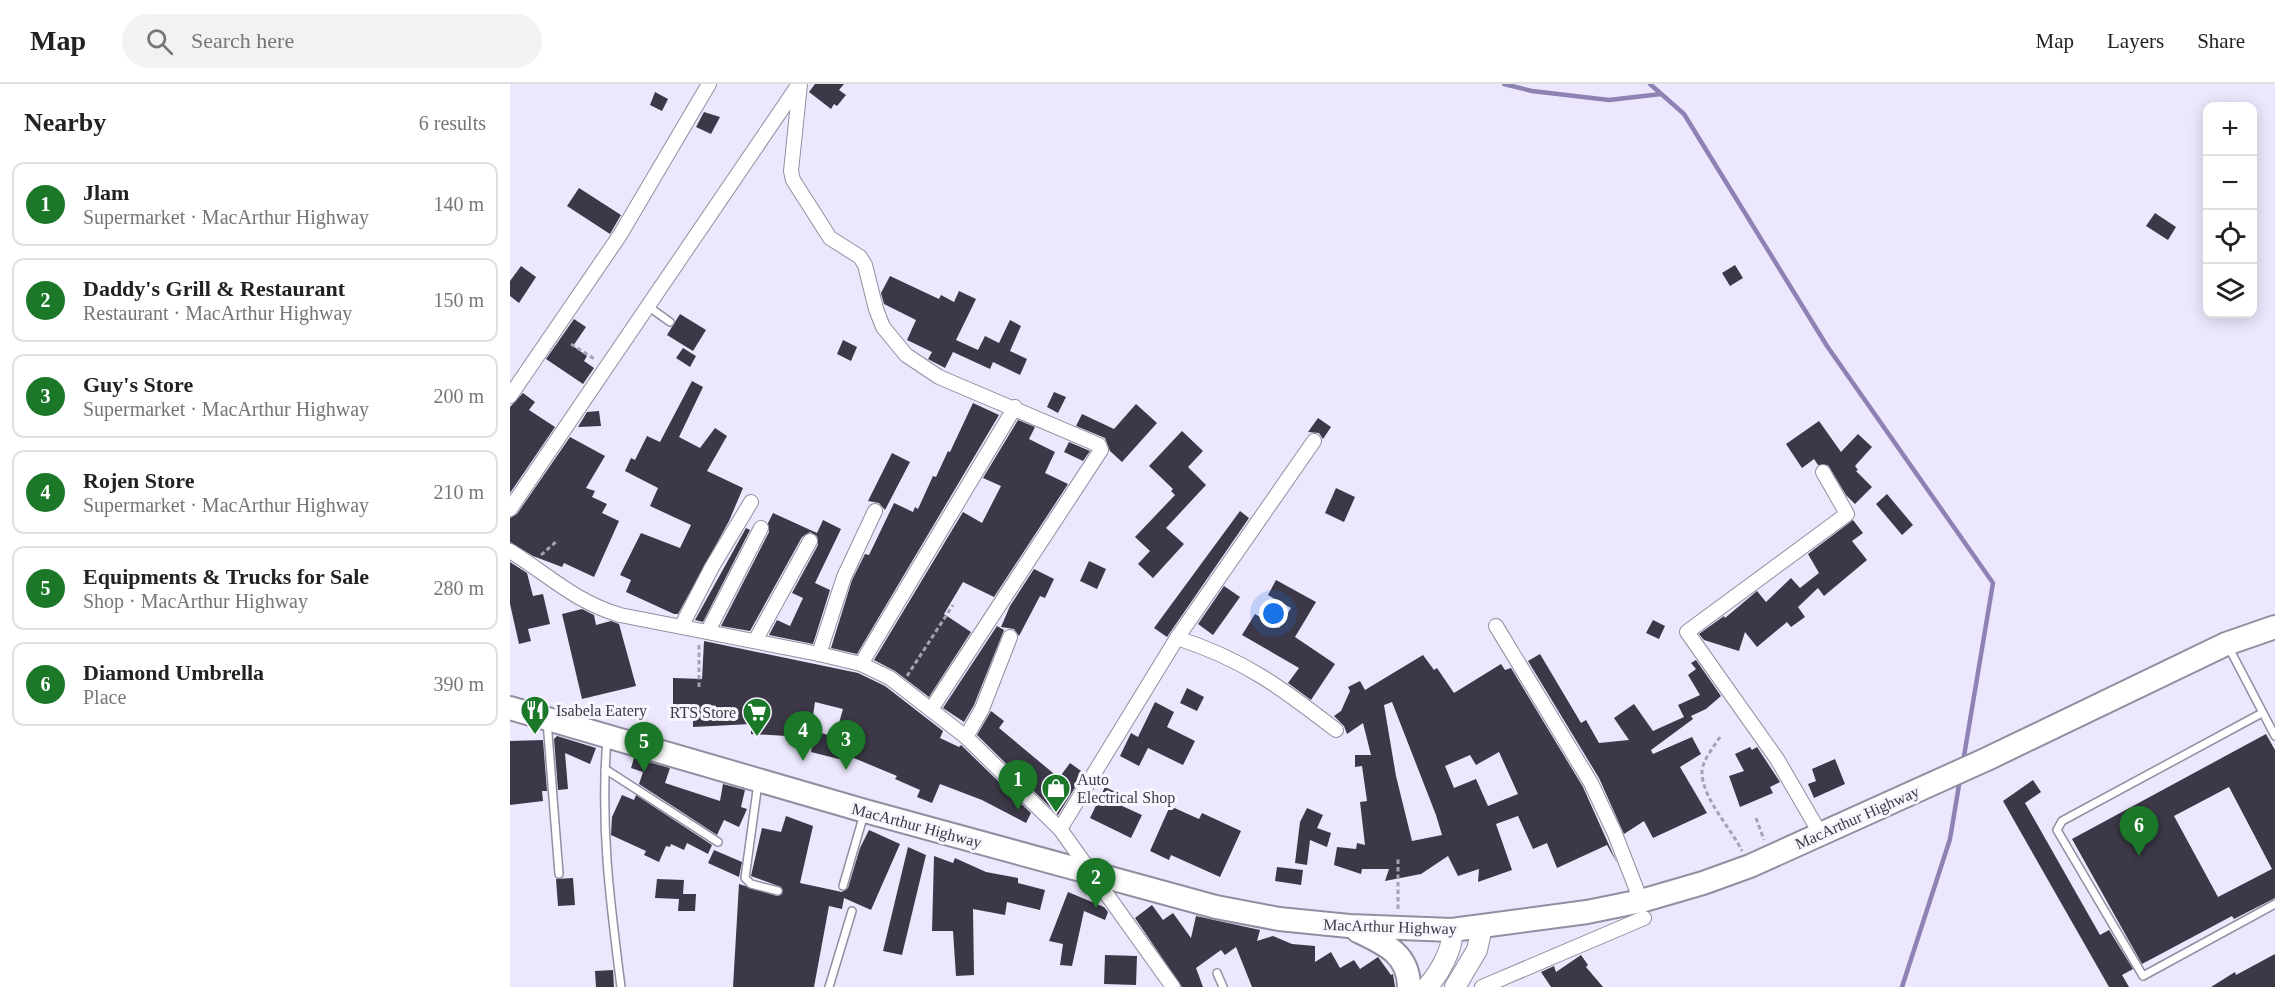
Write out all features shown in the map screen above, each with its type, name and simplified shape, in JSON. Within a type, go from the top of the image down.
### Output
[{"type":"highway","name":"MacArthur Highway","points":[[510,708],[865,811],[1090,872],[1149,891],[1216,907],[1280,919],[1349,926],[1452,930],[1587,912],[1642,909],[1749,866],[1987,759],[2226,644],[2275,627]]},
{"type":"highway","points":[[1349,926],[1389,946],[1401,957],[1409,974],[1409,987]]},
{"type":"main road","points":[[1455,987],[1477,950],[1482,927]]},
{"type":"main road","points":[[1427,987],[1438,972],[1453,940],[1452,930]]},
{"type":"street","points":[[510,396],[620,235],[709,84]]},
{"type":"street","points":[[510,509],[800,84]]},
{"type":"street","points":[[800,84],[791,171],[793,180],[830,238],[860,257],[865,265],[876,309],[892,342],[926,371],[969,391],[1015,407],[1099,445],[1101,450],[932,708]]},
{"type":"street","points":[[861,664],[1015,407]]},
{"type":"street","points":[[1060,829],[1177,638],[1314,441]]},
{"type":"street","points":[[1821,833],[1777,759],[1687,632],[1847,514],[1823,472]]},
{"type":"street","points":[[682,625],[712,567],[751,502]]},
{"type":"street","points":[[819,654],[841,586],[875,511]]},
{"type":"street","points":[[704,630],[761,528]]},
{"type":"street","points":[[755,641],[810,541]]},
{"type":"street","points":[[510,551],[563,589],[596,608],[621,615],[682,625],[819,654],[878,670],[932,708],[966,737],[1060,829],[1173,987]]},
{"type":"street","points":[[1482,987],[1642,909],[1615,834],[1591,783],[1496,626]]},
{"type":"street","points":[[966,737],[982,709],[1010,637]]},
{"type":"street","points":[[1177,638],[1250,667],[1336,730]]},
{"type":"lane","points":[[649,307],[670,322]]},
{"type":"lane","points":[[2226,644],[2275,736]]},
{"type":"lane","points":[[2262,713],[2062,821],[2057,830],[2143,976],[2275,904]]},
{"type":"lane","points":[[547,719],[559,874]]},
{"type":"lane","points":[[608,737],[605,769],[606,869],[621,987]]},
{"type":"lane","points":[[605,769],[718,842]]},
{"type":"lane","points":[[759,780],[745,878],[751,884],[778,891]]},
{"type":"lane","points":[[843,886],[865,811]]},
{"type":"lane","points":[[829,987],[852,911]]},
{"type":"lane","points":[[1217,973],[1223,987]]},
{"type":"path","points":[[571,344],[608,368]]},
{"type":"path","points":[[531,564],[558,540]]},
{"type":"path","points":[[901,686],[953,605]]},
{"type":"path","points":[[699,687],[704,630]]},
{"type":"path","points":[[1720,737],[1705,761],[1704,781],[1717,810],[1736,838],[1749,866]]},
{"type":"path","points":[[1756,818],[1770,856]]},
{"type":"path","points":[[1398,858],[1398,929]]},
{"type":"building","points":[[815,84],[844,84],[839,90],[846,95],[837,106],[834,104],[831,109],[809,92]]},
{"type":"building","points":[[655,92],[668,99],[662,111],[650,105]]},
{"type":"building","points":[[704,112],[720,117],[711,134],[696,127]]},
{"type":"building","points":[[579,188],[621,215],[610,234],[567,206]]},
{"type":"building","points":[[2155,213],[2176,227],[2168,240],[2146,226]]},
{"type":"building","points":[[1735,265],[1743,278],[1730,286],[1722,273]]},
{"type":"building","points":[[521,266],[536,277],[519,303],[510,296],[510,281]]},
{"type":"building","points":[[890,276],[939,299],[941,295],[954,302],[959,291],[976,299],[956,340],[978,350],[985,336],[999,343],[1010,320],[1021,326],[1010,351],[1027,359],[1020,375],[993,362],[990,369],[953,352],[945,368],[928,359],[932,352],[907,340],[916,320],[884,304],[881,293]]},
{"type":"building","points":[[680,314],[706,330],[693,351],[667,335]]},
{"type":"building","points":[[574,319],[586,327],[573,346],[587,356],[584,361],[594,368],[583,384],[546,359]]},
{"type":"building","points":[[843,340],[857,347],[851,361],[837,354]]},
{"type":"building","points":[[683,348],[696,356],[690,367],[676,358]]},
{"type":"building","points":[[692,381],[703,387],[679,437],[700,448],[715,428],[727,436],[707,471],[743,488],[729,521],[678,614],[674,614],[626,592],[631,580],[620,575],[641,533],[680,548],[691,525],[650,506],[658,488],[625,471],[631,458],[635,460],[647,436],[660,442]]},
{"type":"building","points":[[1054,392],[1066,397],[1058,413],[1047,407]]},
{"type":"building","points":[[523,393],[535,402],[529,410],[555,427],[510,493],[510,407]]},
{"type":"building","points":[[973,403],[999,415],[857,654],[831,648],[852,580],[865,554],[869,555],[894,503],[913,512],[915,507],[918,509],[933,476],[936,477],[948,451],[950,452]]},
{"type":"building","points":[[1136,404],[1157,423],[1122,462],[1110,451],[1105,438],[1076,426],[1082,414],[1114,429]]},
{"type":"building","points":[[599,411],[601,426],[578,427],[587,412]]},
{"type":"building","points":[[1318,418],[1331,427],[1323,439],[1319,433],[1308,432]]},
{"type":"building","points":[[1018,420],[1035,427],[1029,439],[1055,452],[1045,473],[1068,484],[994,597],[963,582],[944,614],[971,632],[929,697],[895,671],[874,660],[963,512],[982,523],[1001,486],[983,478]]},
{"type":"building","points":[[1819,421],[1841,452],[1858,434],[1872,447],[1855,466],[1858,470],[1856,471],[1872,487],[1855,504],[1846,495],[1828,465],[1818,465],[1814,459],[1802,468],[1786,444]]},
{"type":"building","points":[[1182,431],[1203,451],[1188,467],[1206,485],[1166,528],[1184,544],[1153,578],[1138,564],[1150,551],[1135,537],[1175,495],[1171,491],[1173,489],[1149,466]]},
{"type":"building","points":[[570,437],[605,456],[586,488],[595,491],[592,497],[607,504],[602,513],[619,521],[594,577],[564,563],[562,567],[533,556],[510,542],[510,518],[517,514]]},
{"type":"building","points":[[1069,442],[1090,451],[1083,461],[1064,452]]},
{"type":"building","points":[[892,453],[910,462],[885,510],[879,503],[868,501]]},
{"type":"building","points":[[1336,488],[1355,497],[1344,522],[1325,513]]},
{"type":"building","points":[[1887,494],[1913,525],[1902,535],[1876,504]]},
{"type":"building","points":[[1240,511],[1249,518],[1167,637],[1154,628]]},
{"type":"building","points":[[773,513],[817,533],[823,520],[841,529],[815,583],[830,590],[813,644],[769,635],[777,620],[790,626],[803,598],[792,593],[818,545],[817,536],[810,532],[802,537],[750,631],[721,626],[769,532],[768,523]]},
{"type":"building","points":[[1853,520],[1863,533],[1852,541],[1867,560],[1824,596],[1818,588],[1798,607],[1805,617],[1791,627],[1787,622],[1757,647],[1745,632],[1739,651],[1704,640],[1699,634],[1724,616],[1725,618],[1757,591],[1766,602],[1791,578],[1800,588],[1819,573],[1808,554]]},
{"type":"building","points":[[746,528],[750,530],[703,622],[695,620]]},
{"type":"building","points":[[1089,561],[1106,569],[1097,589],[1080,581]]},
{"type":"building","points":[[510,562],[527,573],[533,596],[543,594],[550,624],[528,629],[531,641],[519,644],[510,604]]},
{"type":"building","points":[[1034,569],[1054,579],[1045,598],[1040,596],[1019,636],[1014,629],[1001,627],[1010,606]]},
{"type":"building","points":[[1276,580],[1316,602],[1295,637],[1335,664],[1311,700],[1288,683],[1299,668],[1242,635],[1255,614],[1279,628],[1291,608],[1268,595]]},
{"type":"building","points":[[1224,586],[1240,597],[1213,635],[1198,624]]},
{"type":"building","points":[[582,609],[594,615],[596,625],[611,621],[619,624],[636,686],[582,699],[562,614]]},
{"type":"building","points":[[1653,620],[1665,626],[1659,639],[1646,633]]},
{"type":"building","points":[[997,626],[1004,630],[974,705],[964,722],[943,708]]},
{"type":"building","points":[[704,641],[858,673],[885,686],[943,731],[940,738],[959,747],[961,745],[1031,813],[1026,823],[982,800],[940,784],[932,803],[917,797],[920,790],[895,779],[897,776],[849,756],[847,761],[811,752],[813,743],[787,740],[787,736],[751,734],[751,724],[693,727],[693,710],[673,710],[673,678],[702,679]],"holes":[[[815,702],[843,709],[835,737],[811,730]]]},
{"type":"building","points":[[1540,654],[1581,723],[1586,720],[1599,743],[1629,740],[1614,718],[1634,704],[1653,731],[1684,717],[1678,705],[1700,695],[1688,675],[1696,669],[1691,663],[1696,660],[1721,696],[1706,709],[1691,716],[1693,719],[1651,750],[1653,754],[1692,737],[1701,754],[1680,767],[1707,813],[1653,838],[1644,821],[1624,834],[1599,778],[1528,661]]},
{"type":"building","points":[[1423,655],[1434,670],[1437,668],[1454,693],[1501,664],[1505,670],[1511,668],[1583,787],[1617,863],[1607,845],[1557,868],[1547,843],[1533,849],[1518,816],[1496,824],[1512,870],[1478,882],[1479,869],[1458,876],[1448,856],[1421,874],[1385,881],[1389,869],[1362,869],[1361,874],[1334,865],[1337,847],[1356,849],[1357,843],[1365,845],[1360,802],[1367,801],[1362,766],[1355,767],[1355,755],[1371,755],[1363,723],[1347,734],[1344,726],[1334,716],[1341,711],[1350,691],[1348,687],[1360,681],[1365,690]],"holes":[[[1392,702],[1436,815],[1442,835],[1412,841],[1396,776],[1384,705]],[[1499,752],[1518,794],[1488,806],[1476,779],[1454,788],[1445,766],[1470,755],[1476,765]]]},
{"type":"building","points":[[1187,688],[1204,697],[1197,711],[1180,703]]},
{"type":"building","points":[[1155,702],[1174,712],[1167,727],[1195,741],[1183,765],[1148,748],[1139,766],[1120,756],[1131,733],[1138,737]]},
{"type":"building","points":[[991,711],[1004,721],[999,728],[1059,778],[1070,763],[1084,773],[1058,815],[977,735]]},
{"type":"building","points":[[2266,734],[2275,750],[2275,898],[2234,919],[2232,916],[2142,964],[2072,839]],"holes":[[[2229,787],[2272,869],[2218,897],[2174,816]]]},
{"type":"building","points":[[557,736],[596,748],[590,764],[565,753],[568,789],[558,790],[554,739]]},
{"type":"building","points":[[543,740],[547,791],[542,791],[543,801],[510,805],[510,741]]},
{"type":"building","points":[[1750,747],[1752,750],[1757,747],[1780,782],[1770,787],[1773,793],[1740,807],[1729,776],[1744,771],[1735,754]]},
{"type":"building","points":[[634,758],[670,768],[665,783],[720,801],[723,784],[745,790],[741,807],[747,809],[739,827],[724,820],[717,835],[639,784],[643,772],[631,768]]},
{"type":"building","points":[[1835,759],[1845,784],[1814,798],[1808,784],[1816,781],[1812,769]]},
{"type":"building","points":[[2033,780],[2041,792],[2025,803],[2100,935],[2109,930],[2133,969],[2122,975],[2129,987],[2109,987],[2003,801]]},
{"type":"building","points":[[1105,787],[1126,797],[1122,806],[1142,815],[1131,838],[1090,818]]},
{"type":"building","points":[[622,795],[634,800],[636,795],[712,845],[708,854],[687,843],[684,850],[671,844],[670,847],[666,846],[659,862],[644,855],[646,851],[611,835],[612,817]]},
{"type":"building","points":[[1170,806],[1199,819],[1202,813],[1241,831],[1220,877],[1171,855],[1169,860],[1150,851]]},
{"type":"building","points":[[1307,808],[1323,815],[1317,828],[1331,833],[1327,847],[1310,840],[1307,865],[1295,863],[1300,822]]},
{"type":"building","points":[[786,816],[813,826],[800,883],[842,892],[848,888],[860,848],[869,830],[900,844],[871,910],[844,898],[842,909],[829,906],[814,987],[733,987],[739,884],[777,896],[782,894],[781,887],[751,876],[762,828],[781,832]]},
{"type":"building","points":[[908,847],[926,855],[902,955],[883,951]]},
{"type":"building","points":[[714,850],[742,862],[739,877],[708,863]]},
{"type":"building","points":[[934,856],[953,863],[955,858],[986,872],[1018,878],[1018,883],[1045,890],[1040,910],[1007,902],[1005,915],[973,909],[974,975],[956,976],[953,931],[932,931]]},
{"type":"building","points":[[1277,867],[1303,870],[1301,885],[1275,881]]},
{"type":"building","points":[[573,878],[575,905],[558,906],[556,879]]},
{"type":"building","points":[[657,879],[684,880],[683,894],[696,894],[695,911],[678,911],[679,899],[655,898]]},
{"type":"building","points":[[1068,892],[1104,907],[1108,912],[1105,920],[1084,911],[1072,966],[1060,965],[1063,944],[1049,941]]},
{"type":"building","points":[[1152,905],[1163,920],[1173,913],[1191,938],[1196,916],[1260,930],[1257,941],[1273,936],[1292,944],[1315,946],[1315,962],[1331,952],[1340,968],[1354,960],[1360,969],[1378,957],[1391,975],[1393,974],[1395,987],[1252,987],[1236,947],[1225,955],[1221,950],[1196,968],[1203,987],[1182,987],[1135,918]]},
{"type":"building","points":[[2275,954],[2275,987],[2211,987],[2235,972],[2236,975]]},
{"type":"building","points":[[1105,955],[1137,956],[1136,985],[1104,984]]},
{"type":"building","points":[[1581,955],[1588,965],[1586,967],[1603,987],[1551,987],[1541,972],[1554,966],[1556,972]]},
{"type":"building","points":[[613,970],[614,987],[596,987],[595,971]]},
{"type":"waterway","points":[[1504,84],[1532,91],[1609,100],[1661,94]]},
{"type":"waterway","points":[[1650,84],[1684,114],[1827,346],[1993,583],[1963,762]]},
{"type":"waterway","points":[[1902,987],[1950,839],[1960,779]]},
{"type":"place","name":"Isabela Eatery","points":[[535,736]]},
{"type":"place","name":"RTS Store","points":[[757,738]]},
{"type":"place","name":"Rojen Store","points":[[803,761]]},
{"type":"place","name":"Guy's Store","points":[[846,770]]},
{"type":"place","name":"Equipments & Trucks for Sale","points":[[644,772]]},
{"type":"place","name":"Jlam","points":[[1018,810]]},
{"type":"place","name":"Auto Electrical Shop","points":[[1056,814]]},
{"type":"place","name":"Diamond Umbrella","points":[[2139,856]]},
{"type":"place","name":"Daddy's Grill & Restaurant","points":[[1096,908]]}]
